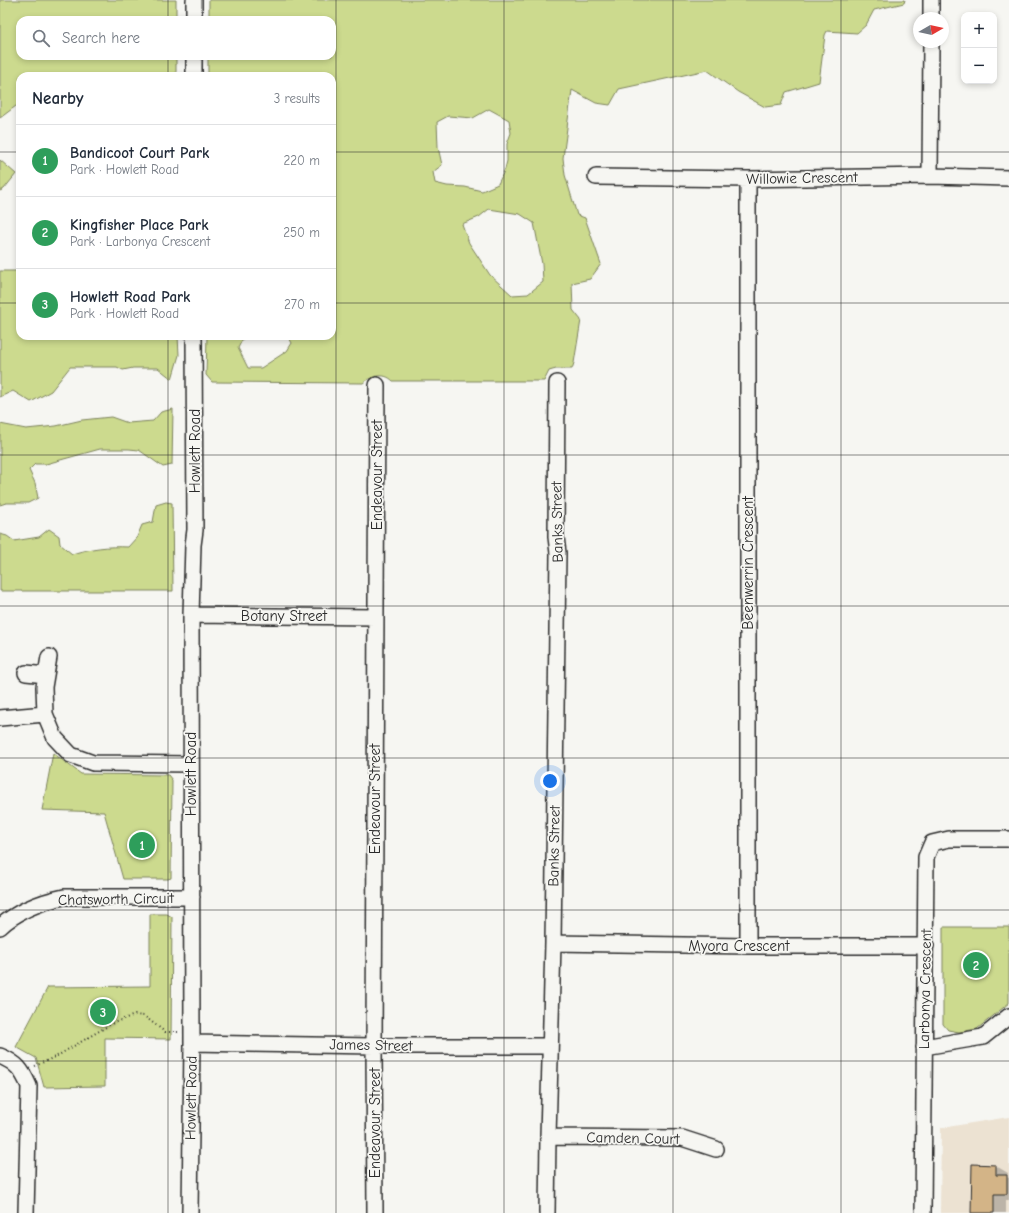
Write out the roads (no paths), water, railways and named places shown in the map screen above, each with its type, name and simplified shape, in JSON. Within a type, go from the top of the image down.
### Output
[{"type":"street","points":[[194,0],[194,16]]},
{"type":"street","points":[[931,0],[931,12]]},
{"type":"street","points":[[930,176],[931,48]]},
{"type":"street","points":[[194,60],[194,72]]},
{"type":"street","name":"Willowie Crescent","points":[[596,177],[748,179],[930,176],[1009,178]]},
{"type":"street","name":"Beenwerrin Crescent","points":[[748,179],[748,946]]},
{"type":"street","name":"Howlett Road","points":[[190,1213],[192,1038],[191,615],[193,545],[195,530],[194,340]]},
{"type":"street","name":"Banks Street","points":[[547,1213],[553,943],[558,552],[556,536],[557,383]]},
{"type":"street","name":"Endeavour Street","points":[[375,1213],[374,1046],[377,385]]},
{"type":"street","name":"Botany Street","points":[[191,615],[376,617]]},
{"type":"street","points":[[48,657],[44,687],[45,714],[55,738],[71,755],[93,763],[191,764]]},
{"type":"street","points":[[26,673],[46,675]]},
{"type":"street","points":[[0,718],[45,714]]},
{"type":"street","name":"Larbonya Crescent","points":[[923,1213],[926,857],[932,843],[949,839],[1009,839]]},
{"type":"street","name":"Chatsworth Circuit","points":[[0,927],[10,918],[33,906],[47,900],[64,897],[192,897]]},
{"type":"street","name":"Myora Crescent","points":[[553,943],[748,946],[926,946]]},
{"type":"street","points":[[924,1047],[983,1037],[1009,1016]]},
{"type":"street","name":"James Street","points":[[192,1038],[374,1046],[550,1046]]},
{"type":"street","points":[[0,1056],[12,1061],[22,1072],[29,1086],[26,1213]]},
{"type":"street","name":"Camden Court","points":[[548,1137],[682,1138],[716,1149]]},
{"type":"place","name":"Bandicoot Court Park","points":[[142,845]]},
{"type":"place","name":"Kingfisher Place Park","points":[[976,965]]},
{"type":"place","name":"Howlett Road Park","points":[[103,1012]]}]
